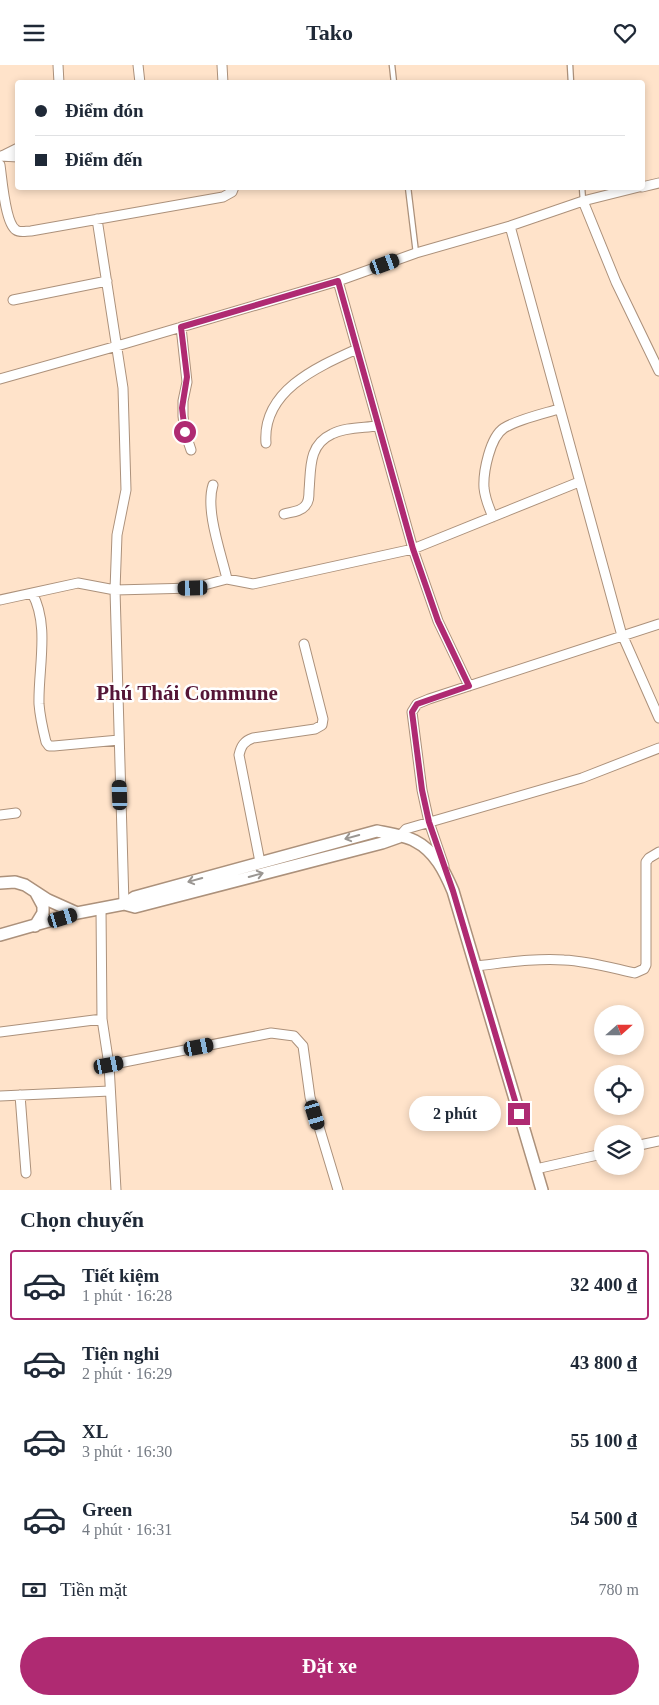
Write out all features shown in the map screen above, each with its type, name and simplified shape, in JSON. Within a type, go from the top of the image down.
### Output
[{"type":"street","points":[[58,65],[59,80]]},
{"type":"street","points":[[138,65],[140,80]]},
{"type":"street","points":[[222,65],[223,80]]},
{"type":"street","points":[[2,155],[15,149]]},
{"type":"street","points":[[2,155],[15,157]]},
{"type":"street","points":[[0,165],[8,216],[14,229],[19,231],[31,231],[223,197],[233,190]]},
{"type":"street","points":[[645,186],[659,183]]},
{"type":"street","points":[[0,379],[117,347],[338,281],[416,253],[510,226],[583,201],[629,190]]},
{"type":"street","points":[[583,201],[616,282],[659,371]]},
{"type":"street","points":[[97,219],[122,389],[126,490],[117,535],[115,590],[124,904]]},
{"type":"street","points":[[510,226],[621,632],[659,718]]},
{"type":"street","points":[[13,301],[107,281]]},
{"type":"street","points":[[338,281],[413,549],[438,621],[469,686]]},
{"type":"street","points":[[181,327],[187,382],[182,416],[191,450]]},
{"type":"street","points":[[266,443],[266,422],[271,410],[291,386],[314,371],[357,349]]},
{"type":"street","points":[[493,517],[486,497],[484,480],[495,437],[505,427],[559,409]]},
{"type":"street","points":[[284,514],[296,512],[306,505],[309,497],[311,458],[318,444],[328,436],[339,431],[378,426]]},
{"type":"street","points":[[0,600],[78,583],[115,590],[193,588],[227,579],[253,584],[413,549],[579,482]]},
{"type":"street","points":[[213,485],[211,509],[227,579]]},
{"type":"street","points":[[32,593],[41,620],[40,704],[46,743],[49,746],[54,746],[119,740]]},
{"type":"street","points":[[542,1190],[453,891],[429,822],[422,790],[412,712],[417,704],[659,624]]},
{"type":"street","points":[[260,862],[239,755],[240,749],[248,740],[253,738],[315,729],[322,725],[323,719],[304,644]]},
{"type":"street","points":[[124,904],[135,907],[382,843],[398,837],[406,829],[582,778],[659,748]]},
{"type":"street","points":[[0,815],[16,813]]},
{"type":"street","points":[[0,935],[77,913],[124,904],[135,897],[377,831],[415,840],[433,855],[446,873]]},
{"type":"street","points":[[475,966],[563,960],[582,961],[635,973],[641,972],[646,965],[646,862],[649,858],[659,853]]},
{"type":"street","points":[[0,883],[15,882],[25,885],[77,913]]},
{"type":"street","points":[[35,891],[40,899],[44,913],[35,926]]},
{"type":"street","points":[[101,909],[102,1019],[109,1065],[116,1190]]},
{"type":"street","points":[[0,1032],[102,1019]]},
{"type":"street","points":[[109,1065],[272,1033],[294,1036],[303,1046],[310,1097],[338,1190]]},
{"type":"street","points":[[0,1096],[110,1091]]},
{"type":"street","points":[[20,1095],[26,1173]]},
{"type":"street","points":[[644,1144],[659,1141]]},
{"type":"street","points":[[536,1169],[594,1156]]},
{"type":"lane","points":[[392,65],[394,80]]},
{"type":"lane","points":[[570,65],[571,80]]},
{"type":"lane","points":[[408,190],[416,253]]},
{"type":"lane","points":[[582,190],[583,201]]},
{"type":"district","name":"Phú Thái Commune","points":[[187,693]]},
{"type":"route","points":[[185,432],[182,408],[187,387],[187,377],[181,327],[338,281],[413,549],[438,621],[469,686],[417,704],[412,712],[422,790],[429,822],[453,891],[519,1114]]}]
